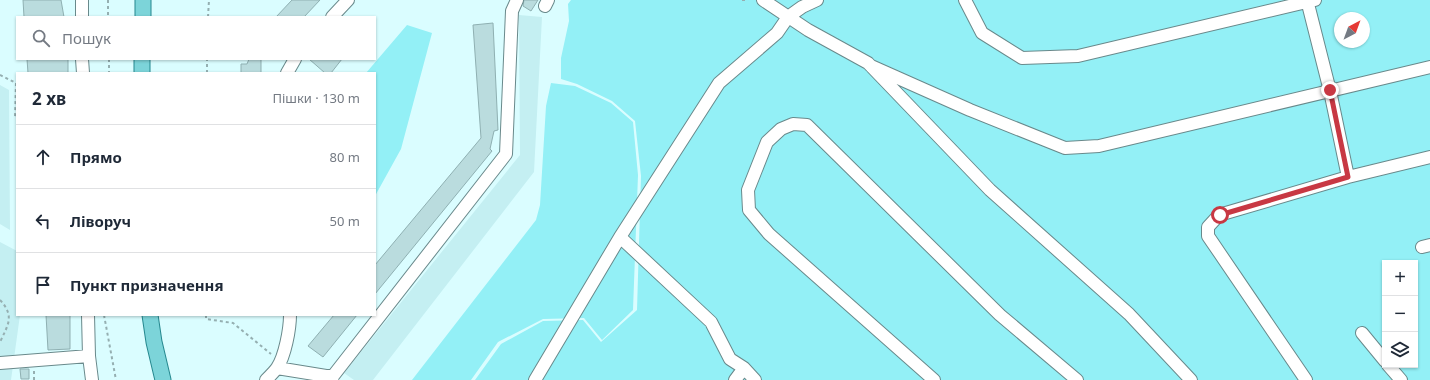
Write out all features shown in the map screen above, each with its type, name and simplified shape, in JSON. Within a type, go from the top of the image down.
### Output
[{"type":"main road","points":[[142,0],[142,16]]},
{"type":"main road","points":[[142,60],[142,72]]},
{"type":"main road","points":[[150,316],[154,342],[163,380]]},
{"type":"street","points":[[82,0],[82,16]]},
{"type":"street","points":[[333,16],[348,0]]},
{"type":"street","points":[[279,364],[332,378],[506,154],[512,11],[517,0]]},
{"type":"street","points":[[535,380],[620,237],[719,83],[777,33],[786,16],[817,0]]},
{"type":"street","points":[[965,0],[982,33],[1022,58],[1078,56],[1310,1],[1348,177]]},
{"type":"street","points":[[767,3],[808,30],[868,63],[990,190],[1129,314],[1191,380]]},
{"type":"street","points":[[82,60],[83,72]]},
{"type":"street","points":[[288,72],[294,60]]},
{"type":"street","points":[[871,66],[970,110],[1065,148],[1099,146],[1430,67]]},
{"type":"street","points":[[934,380],[769,234],[749,210],[748,190],[767,142],[781,128],[794,124],[807,125],[1000,315],[1077,380]]},
{"type":"street","points":[[1306,380],[1208,236],[1208,227],[1220,215],[1348,177],[1430,157]]},
{"type":"street","points":[[620,237],[711,322],[730,359],[744,368],[755,380]]},
{"type":"street","points":[[88,316],[89,356],[92,380]]},
{"type":"street","points":[[266,380],[279,364],[290,326],[290,316]]},
{"type":"street","points":[[1362,333],[1382,357]]},
{"type":"street","points":[[0,363],[89,356]]},
{"type":"street","points":[[735,380],[744,368]]},
{"type":"street","points":[[1391,368],[1401,380]]},
{"type":"path","points":[[108,0],[108,16]]},
{"type":"path","points":[[208,16],[209,0]]},
{"type":"path","points":[[109,60],[109,72]]},
{"type":"path","points":[[207,60],[207,72]]},
{"type":"path","points":[[0,75],[16,83],[14,118]]},
{"type":"path","points":[[0,300],[10,316],[0,342]]},
{"type":"path","points":[[104,316],[116,380]]},
{"type":"path","points":[[206,316],[206,319],[233,323],[276,358],[279,364]]},
{"type":"shaded area","points":[[571,0],[1430,0],[1430,380],[475,380],[501,344],[543,321],[583,320],[601,342],[637,310],[641,176],[635,121],[612,101],[577,84],[561,79],[561,58],[569,21],[568,4]]},
{"type":"shaded area","points":[[519,15],[542,17],[534,172],[373,380],[354,380],[344,373],[520,155]]},
{"type":"shaded area","points":[[407,25],[432,33],[401,149],[376,194],[376,72],[367,72]]},
{"type":"shaded area","points":[[551,83],[575,86],[611,103],[633,122],[638,175],[633,310],[602,340],[584,318],[543,319],[498,342],[471,380],[412,380],[536,220],[540,205],[546,106]]},
{"type":"shaded area","points":[[0,85],[9,90],[10,230],[0,224]]},
{"type":"shaded area","points":[[0,242],[16,250],[16,316],[20,316],[11,380],[0,380]]},
{"type":"building","points":[[23,0],[61,0],[64,16],[24,16]]},
{"type":"building","points":[[292,0],[320,0],[305,16],[277,16]]},
{"type":"building","points":[[524,0],[538,0],[531,11],[523,6]]},
{"type":"building","points":[[493,23],[498,130],[494,131],[490,149],[492,151],[376,293],[376,264],[481,138],[473,25]]},
{"type":"building","points":[[27,60],[68,60],[68,72],[28,72]]},
{"type":"building","points":[[249,60],[261,60],[261,72],[241,72],[241,64],[247,64]]},
{"type":"building","points":[[310,60],[341,60],[332,72],[324,72]]},
{"type":"building","points":[[46,316],[70,316],[70,349],[48,350]]},
{"type":"building","points":[[333,316],[356,316],[323,357],[308,346]]},
{"type":"building","points":[[20,369],[29,369],[29,379],[21,379]]},
{"type":"route","points":[[1220,215],[1348,177],[1330,90]]}]
